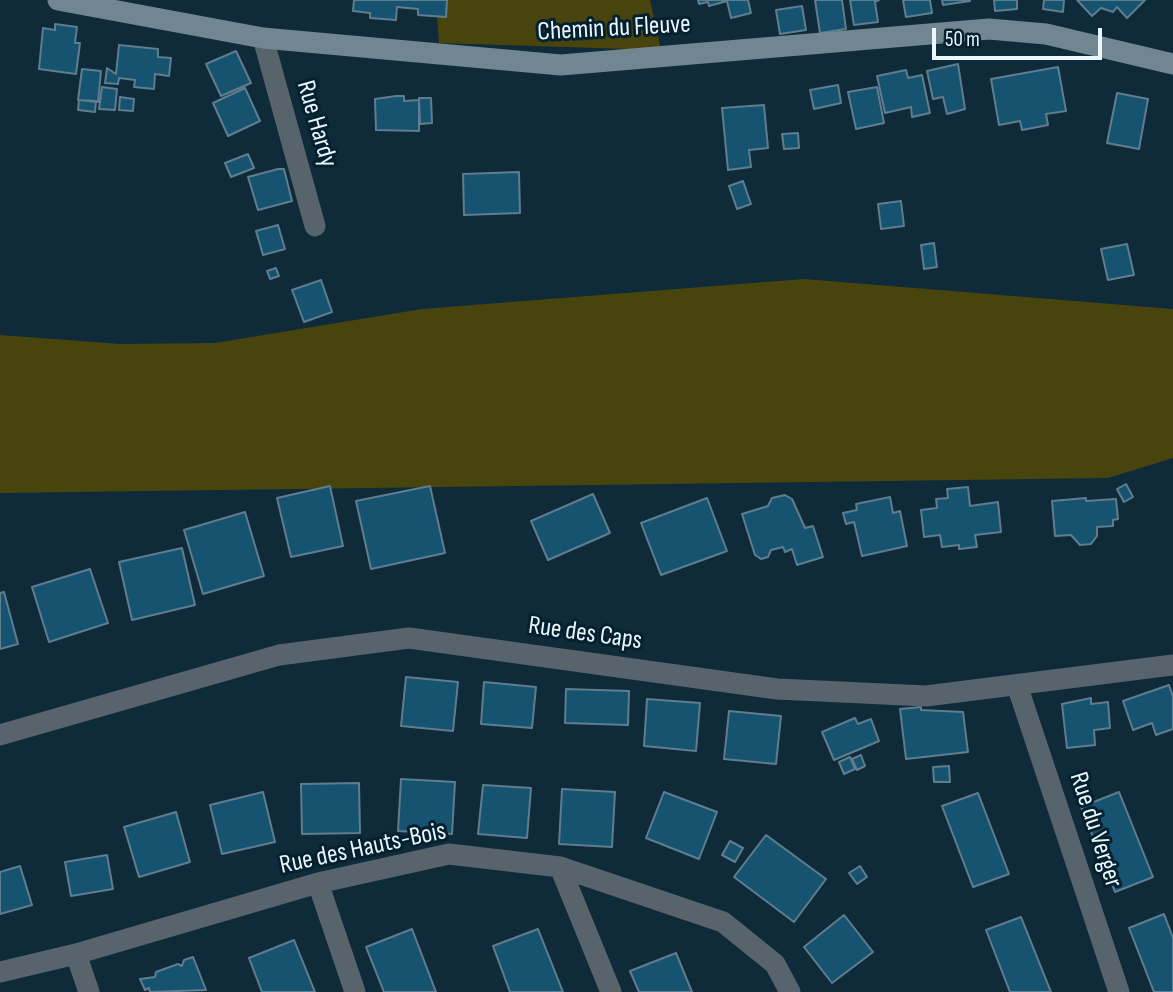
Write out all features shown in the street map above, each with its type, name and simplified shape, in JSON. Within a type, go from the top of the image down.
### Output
[{"type":"street","name":"Chemin du Fleuve","points":[[58,0],[263,38],[561,65],[989,29],[1046,34],[1173,64]]},
{"type":"street","name":"Rue Hardy","points":[[263,38],[315,226]]},
{"type":"street","name":"Rue des Caps","points":[[0,734],[279,655],[409,638],[777,689],[926,696],[1173,665]]},
{"type":"street","name":"Rue du Verger","points":[[1017,685],[1119,992]]},
{"type":"street","name":"Rue des Hauts-Bois","points":[[0,972],[76,954],[318,883],[449,854],[560,867],[723,922],[775,964],[790,992]]},
{"type":"street","points":[[560,867],[611,992]]},
{"type":"street","points":[[318,883],[355,992]]},
{"type":"street","points":[[76,954],[89,992]]},
{"type":"shaded area","points":[[436,0],[650,0],[661,50],[439,43]]},
{"type":"shaded area","points":[[804,279],[1173,309],[1173,458],[1108,478],[0,493],[0,335],[120,344],[215,343],[422,309]]},
{"type":"building","points":[[354,0],[447,0],[446,17],[418,15],[418,9],[397,7],[396,20],[370,18],[370,13],[353,11]]},
{"type":"building","points":[[698,0],[748,0],[751,13],[731,18],[727,1],[709,6],[708,2],[699,4]]},
{"type":"building","points":[[815,0],[842,0],[846,29],[820,33]]},
{"type":"building","points":[[850,0],[879,0],[875,2],[878,22],[854,25]]},
{"type":"building","points":[[903,0],[930,0],[932,13],[906,17]]},
{"type":"building","points":[[942,0],[969,0],[970,1],[943,5]]},
{"type":"building","points":[[994,0],[1017,0],[1017,9],[995,11]]},
{"type":"building","points":[[1044,0],[1064,0],[1063,12],[1043,9]]},
{"type":"building","points":[[1077,0],[1145,0],[1127,18],[1117,7],[1113,12],[1101,8],[1092,16]]},
{"type":"building","points":[[802,6],[806,30],[780,34],[776,10]]},
{"type":"building","points":[[55,24],[77,27],[75,43],[80,43],[76,74],[39,69],[43,28],[55,30]]},
{"type":"building","points":[[119,45],[158,49],[158,57],[171,58],[169,76],[155,74],[154,89],[134,87],[135,80],[119,78],[118,84],[105,83],[107,68],[116,74]]},
{"type":"building","points":[[236,51],[251,83],[221,96],[206,64]]},
{"type":"building","points":[[958,64],[965,109],[947,114],[943,97],[933,99],[927,71]]},
{"type":"building","points":[[1058,67],[1066,111],[1046,114],[1048,125],[1022,130],[1020,121],[999,125],[991,79]]},
{"type":"building","points":[[82,69],[101,71],[98,102],[78,100]]},
{"type":"building","points":[[906,70],[908,78],[922,75],[930,113],[912,117],[911,107],[885,113],[877,76]]},
{"type":"building","points":[[838,85],[841,103],[814,109],[810,90]]},
{"type":"building","points":[[102,87],[117,89],[115,110],[99,109]]},
{"type":"building","points":[[877,87],[884,123],[856,129],[848,92]]},
{"type":"building","points":[[245,88],[260,121],[228,136],[213,103]]},
{"type":"building","points":[[1117,93],[1148,99],[1139,149],[1107,143]]},
{"type":"building","points":[[404,96],[404,101],[419,100],[419,131],[376,130],[375,99]]},
{"type":"building","points":[[120,97],[134,99],[133,111],[119,110]]},
{"type":"building","points":[[419,98],[431,98],[432,123],[420,124]]},
{"type":"building","points":[[79,100],[96,101],[95,112],[78,110]]},
{"type":"building","points":[[764,105],[768,148],[749,150],[751,167],[728,170],[722,108]]},
{"type":"building","points":[[798,133],[799,148],[784,149],[782,134]]},
{"type":"building","points":[[248,154],[254,168],[231,177],[225,163]]},
{"type":"building","points":[[284,169],[292,201],[258,210],[248,177]]},
{"type":"building","points":[[519,172],[520,213],[464,215],[463,174]]},
{"type":"building","points":[[743,181],[751,204],[737,209],[729,186]]},
{"type":"building","points":[[901,201],[904,226],[881,229],[878,204]]},
{"type":"building","points":[[278,225],[285,249],[263,255],[256,231]]},
{"type":"building","points":[[934,243],[937,267],[924,269],[921,245]]},
{"type":"building","points":[[1127,244],[1134,275],[1108,280],[1101,249]]},
{"type":"building","points":[[276,268],[279,276],[270,279],[267,271]]},
{"type":"building","points":[[321,280],[332,312],[304,322],[292,290]]},
{"type":"building","points":[[1126,484],[1133,497],[1124,502],[1117,489]]},
{"type":"building","points":[[330,486],[343,546],[291,557],[277,498]]},
{"type":"building","points":[[430,486],[445,553],[371,569],[356,501]]},
{"type":"building","points":[[968,487],[970,506],[998,502],[1001,532],[975,535],[977,547],[959,549],[959,545],[942,547],[940,535],[924,537],[921,510],[937,508],[936,499],[948,498],[947,489]]},
{"type":"building","points":[[593,494],[610,533],[548,560],[531,521]]},
{"type":"building","points":[[785,495],[792,499],[805,528],[813,526],[823,557],[797,565],[792,549],[785,552],[783,547],[771,550],[768,557],[761,559],[755,555],[742,514],[768,506],[772,498]]},
{"type":"building","points":[[890,497],[893,513],[900,511],[907,546],[862,556],[854,522],[846,524],[843,513],[857,510],[856,504]]},
{"type":"building","points":[[707,498],[727,551],[661,575],[641,523]]},
{"type":"building","points":[[1086,498],[1086,501],[1116,499],[1118,519],[1113,520],[1113,526],[1097,527],[1097,536],[1091,544],[1080,545],[1071,535],[1055,536],[1052,501]]},
{"type":"building","points":[[245,512],[264,576],[203,594],[184,530]]},
{"type":"building","points":[[182,548],[195,605],[132,620],[119,562]]},
{"type":"building","points":[[90,569],[108,623],[49,642],[32,587]]},
{"type":"building","points":[[4,592],[18,644],[0,649],[0,593]]},
{"type":"building","points":[[406,677],[458,682],[453,731],[401,726]]},
{"type":"building","points":[[484,682],[536,687],[532,728],[481,724]]},
{"type":"building","points":[[1169,685],[1173,697],[1173,729],[1156,735],[1152,723],[1133,730],[1123,701]]},
{"type":"building","points":[[566,689],[629,691],[628,725],[565,723]]},
{"type":"building","points":[[1091,698],[1091,704],[1108,702],[1110,728],[1094,730],[1095,745],[1067,748],[1062,704]]},
{"type":"building","points":[[647,699],[700,703],[696,751],[644,746]]},
{"type":"building","points":[[921,707],[921,710],[963,712],[968,752],[906,759],[900,709]]},
{"type":"building","points":[[729,711],[781,716],[776,764],[724,759]]},
{"type":"building","points":[[855,718],[858,724],[871,719],[879,741],[834,760],[822,732]]},
{"type":"building","points":[[861,755],[865,766],[857,770],[852,759]]},
{"type":"building","points":[[850,757],[855,769],[844,774],[839,762]]},
{"type":"building","points":[[949,766],[950,782],[934,782],[933,767]]},
{"type":"building","points":[[401,779],[455,782],[452,834],[398,831]]},
{"type":"building","points":[[359,783],[360,833],[302,834],[301,784]]},
{"type":"building","points":[[483,785],[531,788],[527,838],[478,834]]},
{"type":"building","points":[[562,789],[615,792],[612,847],[559,844]]},
{"type":"building","points":[[263,792],[275,842],[222,854],[210,805]]},
{"type":"building","points":[[664,792],[717,812],[699,859],[646,838]]},
{"type":"building","points":[[1119,792],[1153,877],[1115,892],[1081,807]]},
{"type":"building","points":[[978,793],[1009,874],[973,887],[942,806]]},
{"type":"building","points":[[176,812],[190,862],[139,877],[124,827]]},
{"type":"building","points":[[766,835],[826,879],[794,922],[734,877]]},
{"type":"building","points":[[730,841],[743,848],[735,862],[722,855]]},
{"type":"building","points":[[107,855],[113,889],[71,896],[65,862]]},
{"type":"building","points":[[20,866],[32,905],[0,914],[0,872]]},
{"type":"building","points":[[860,866],[867,877],[857,884],[849,873]]},
{"type":"building","points":[[1164,914],[1173,938],[1173,992],[1154,992],[1129,928]]},
{"type":"building","points":[[844,915],[873,952],[832,983],[804,947]]},
{"type":"building","points":[[1021,917],[1051,992],[1010,992],[986,930]]},
{"type":"building","points":[[412,929],[436,992],[384,992],[366,947]]},
{"type":"building","points":[[538,929],[563,992],[510,992],[493,946]]},
{"type":"building","points":[[294,940],[315,992],[262,992],[249,958]]},
{"type":"building","points":[[676,953],[692,992],[639,992],[630,971]]},
{"type":"building","points":[[193,957],[206,990],[145,990],[140,979],[155,977],[156,972],[178,964],[182,966],[184,960]]}]
